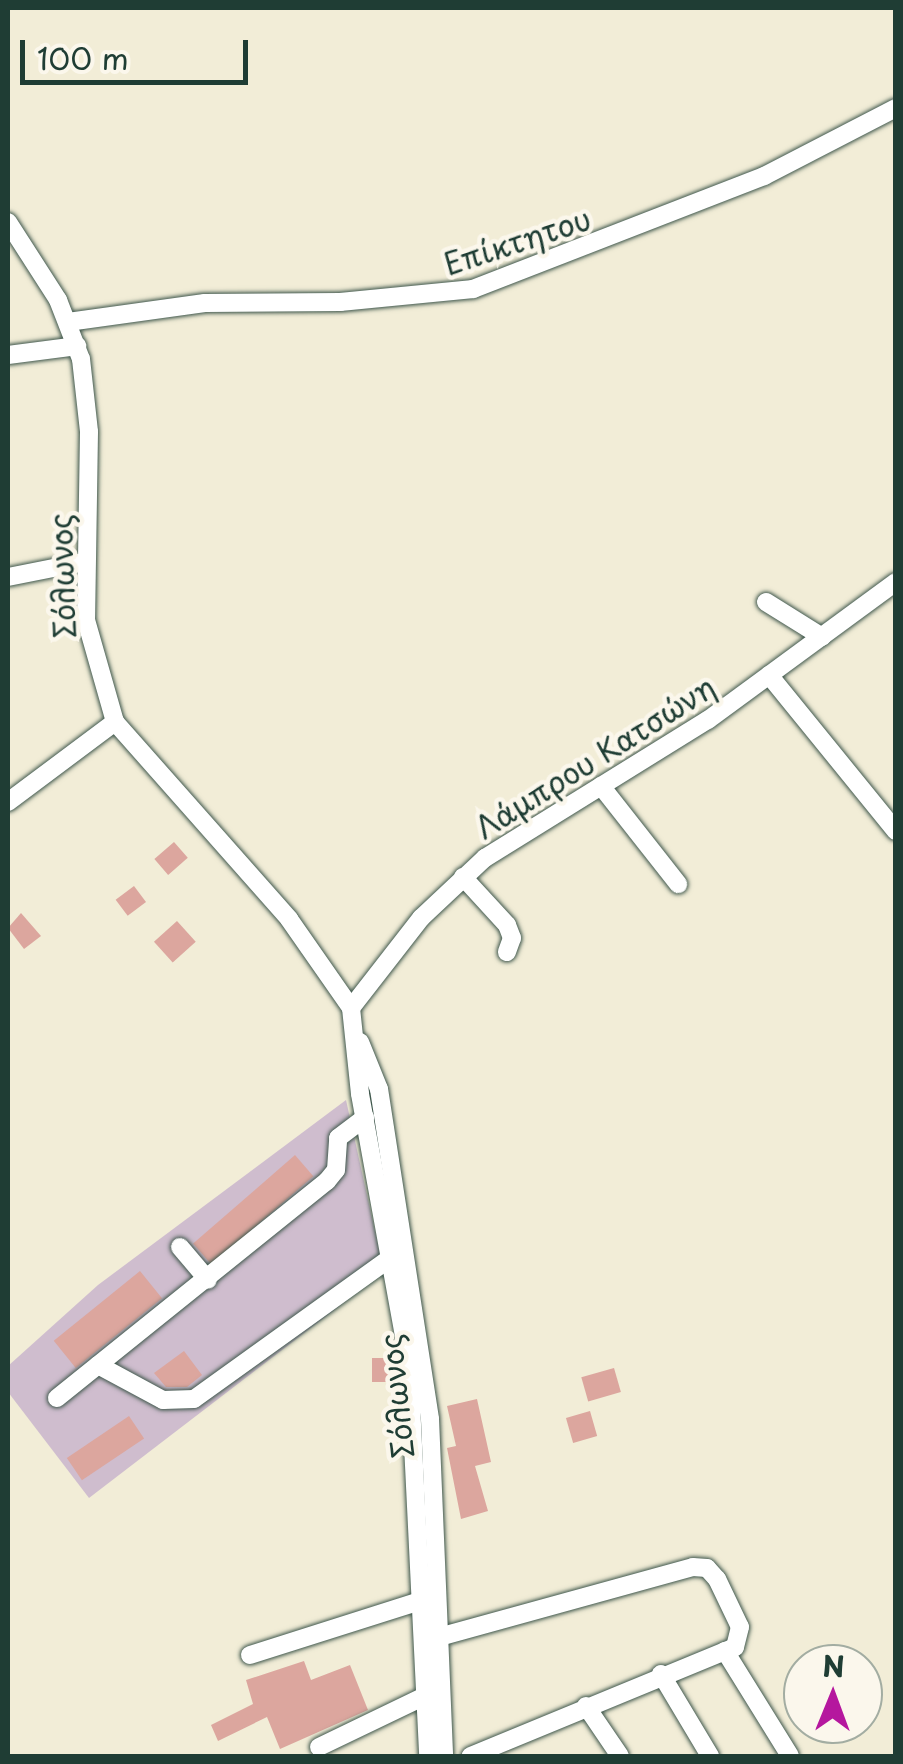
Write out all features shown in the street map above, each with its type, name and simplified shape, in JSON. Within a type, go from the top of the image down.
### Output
[{"type":"street","name":"Επίκτητου","points":[[68,322],[189,304],[340,302],[474,289],[764,176],[896,108]]},
{"type":"street","name":"Σόλωνος","points":[[8,222],[68,322],[77,346],[89,432],[84,562],[94,668],[115,722],[289,919],[352,1008],[365,1118],[410,1379],[428,1756]]},
{"type":"street","points":[[8,355],[77,346]]},
{"type":"street","points":[[8,578],[84,562]]},
{"type":"street","name":"Λάμπρου Κατσώνη","points":[[352,1008],[410,930],[463,877],[769,675],[896,582]]},
{"type":"street","points":[[766,602],[822,638]]},
{"type":"street","points":[[769,675],[896,831]]},
{"type":"street","points":[[8,802],[115,722]]},
{"type":"street","points":[[602,786],[678,884]]},
{"type":"street","points":[[463,877],[510,930],[507,952]]},
{"type":"street","name":"Σόλωνος","points":[[358,1036],[380,1089],[422,1360],[444,1756]]},
{"type":"street","points":[[57,1398],[327,1182],[336,1170],[338,1138],[365,1118]]},
{"type":"street","points":[[180,1247],[208,1280]]},
{"type":"street","points":[[98,1365],[164,1400],[194,1398],[390,1258]]},
{"type":"street","points":[[438,1637],[694,1568],[717,1579],[740,1627],[742,1640],[725,1651],[661,1674],[470,1756]]},
{"type":"street","points":[[250,1655],[420,1601]]},
{"type":"street","points":[[725,1651],[790,1756]]},
{"type":"street","points":[[673,1695],[682,1666]]},
{"type":"street","points":[[661,1674],[710,1756]]},
{"type":"street","points":[[319,1747],[423,1697]]},
{"type":"street","points":[[586,1706],[620,1756]]},
{"type":"shaded area","points":[[346,1100],[384,1272],[89,1498],[8,1392],[8,1366],[98,1285]]},
{"type":"building","points":[[174,842],[188,858],[168,875],[154,859]]},
{"type":"building","points":[[134,886],[146,902],[128,916],[116,900]]},
{"type":"building","points":[[21,913],[41,936],[24,949],[8,928]]},
{"type":"building","points":[[177,921],[196,942],[173,963],[154,942]]},
{"type":"building","points":[[295,1155],[313,1176],[211,1265],[193,1244]]},
{"type":"building","points":[[140,1271],[162,1298],[76,1368],[54,1341]]},
{"type":"building","points":[[184,1351],[202,1375],[187,1387],[166,1387],[154,1373]]},
{"type":"building","points":[[372,1358],[393,1358],[393,1382],[372,1382]]},
{"type":"building","points":[[614,1368],[621,1392],[588,1401],[581,1377]]},
{"type":"building","points":[[477,1399],[491,1462],[475,1466],[488,1511],[461,1519],[447,1448],[456,1446],[447,1406]]},
{"type":"building","points":[[590,1411],[597,1436],[573,1443],[566,1418]]},
{"type":"building","points":[[129,1416],[144,1438],[82,1480],[67,1458]]},
{"type":"building","points":[[304,1661],[311,1680],[350,1665],[368,1710],[280,1749],[267,1717],[218,1741],[211,1725],[253,1704],[246,1680]]}]
